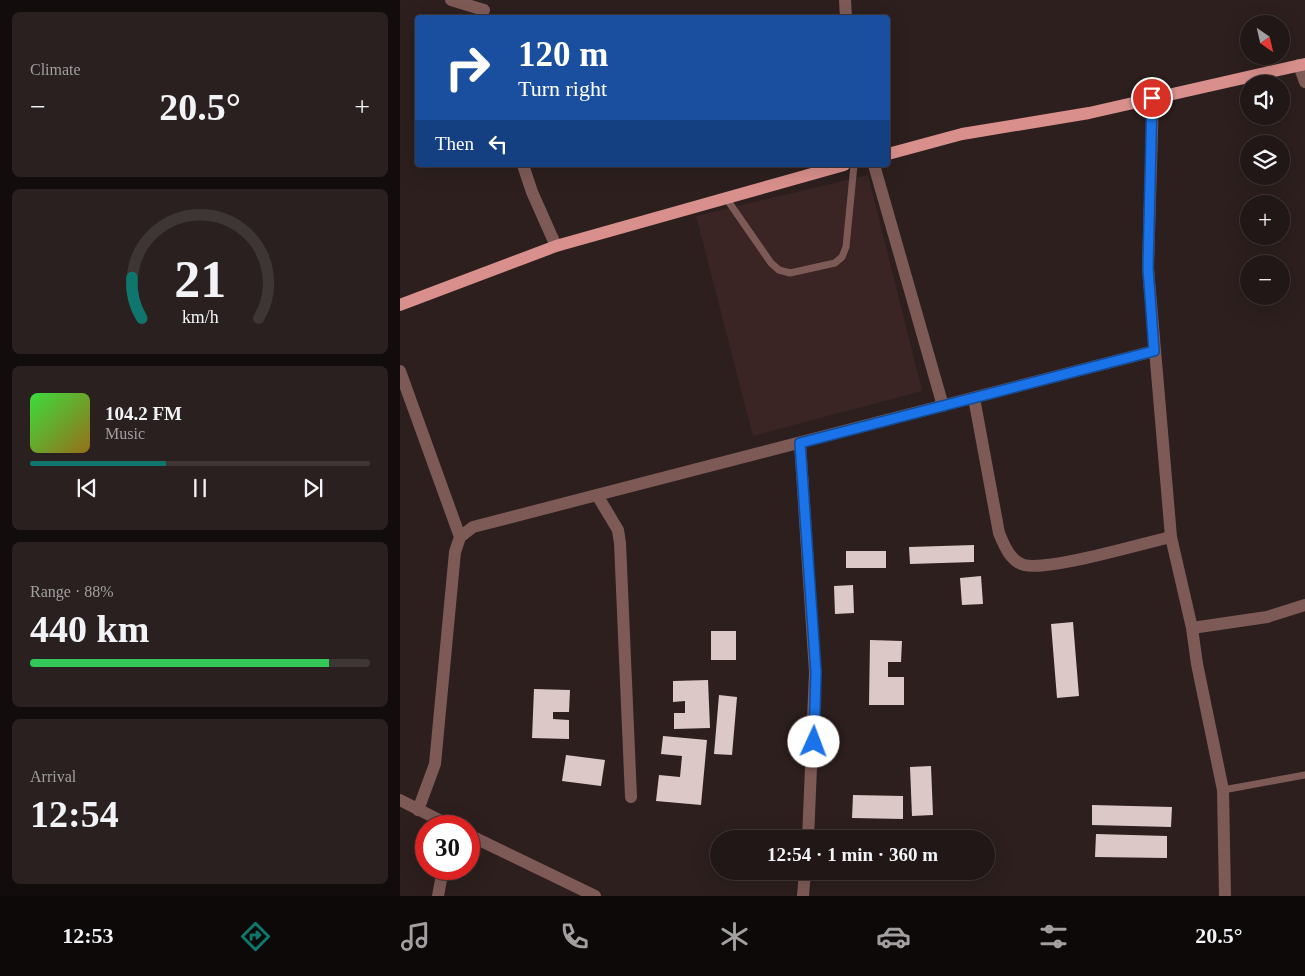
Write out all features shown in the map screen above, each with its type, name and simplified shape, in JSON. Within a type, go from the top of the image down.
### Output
[{"type":"main road","points":[[890,153],[962,134],[1089,113],[1302,64]]},
{"type":"main road","points":[[400,306],[556,246],[837,167]]},
{"type":"street","points":[[451,0],[485,9]]},
{"type":"street","points":[[845,0],[846,15]]},
{"type":"street","points":[[1302,64],[1305,82]]},
{"type":"street","points":[[1152,98],[1148,268],[1171,537],[1192,628],[1197,664],[1223,790],[1225,896]]},
{"type":"street","points":[[524,167],[532,192],[556,246]]},
{"type":"street","points":[[875,167],[943,406]]},
{"type":"street","points":[[418,810],[435,764],[455,552],[460,537],[473,527],[1154,351]]},
{"type":"street","points":[[400,371],[460,537]]},
{"type":"street","points":[[974,398],[999,533],[1008,552],[1023,565],[1049,565],[1171,537]]},
{"type":"street","points":[[800,443],[816,672],[808,830]]},
{"type":"street","points":[[597,495],[618,530],[620,543],[631,797]]},
{"type":"street","points":[[1192,628],[1267,617],[1305,606]]},
{"type":"street","points":[[400,800],[427,815]]},
{"type":"street","points":[[480,840],[595,896]]},
{"type":"street","points":[[438,896],[441,880]]},
{"type":"street","points":[[803,896],[804,880]]},
{"type":"lane","points":[[726,198],[771,263],[779,270],[790,273],[835,263],[842,257],[846,247],[854,167]]},
{"type":"lane","points":[[1223,790],[1305,775]]},
{"type":"shaded area","points":[[868,175],[922,391],[753,436],[696,216]]},
{"type":"building","points":[[974,545],[974,562],[910,564],[909,547]]},
{"type":"building","points":[[846,551],[886,551],[886,568],[846,568]]},
{"type":"building","points":[[981,576],[983,604],[962,605],[960,578]]},
{"type":"building","points":[[853,585],[854,613],[835,614],[834,586]]},
{"type":"building","points":[[1073,622],[1079,696],[1057,698],[1051,624]]},
{"type":"building","points":[[711,631],[736,631],[736,660],[711,660]]},
{"type":"building","points":[[870,640],[902,641],[901,662],[888,662],[888,677],[904,677],[904,705],[869,705]]},
{"type":"building","points":[[708,680],[710,728],[674,729],[674,713],[685,713],[685,701],[673,702],[673,681]]},
{"type":"building","points":[[534,689],[570,690],[569,712],[553,712],[553,719],[569,720],[569,739],[532,738]]},
{"type":"building","points":[[719,695],[737,697],[732,755],[714,754]]},
{"type":"building","points":[[663,736],[707,740],[701,805],[656,801],[659,775],[680,777],[682,756],[661,754]]},
{"type":"building","points":[[566,755],[605,760],[601,786],[562,781]]},
{"type":"building","points":[[931,766],[933,815],[912,816],[910,767]]},
{"type":"building","points":[[853,795],[903,796],[903,819],[852,818]]},
{"type":"building","points":[[1092,805],[1172,807],[1171,827],[1092,825]]},
{"type":"building","points":[[1096,834],[1167,836],[1167,858],[1095,857]]},
{"type":"route","points":[[814,742],[816,672],[800,443],[1154,351],[1148,268],[1152,98]]}]
